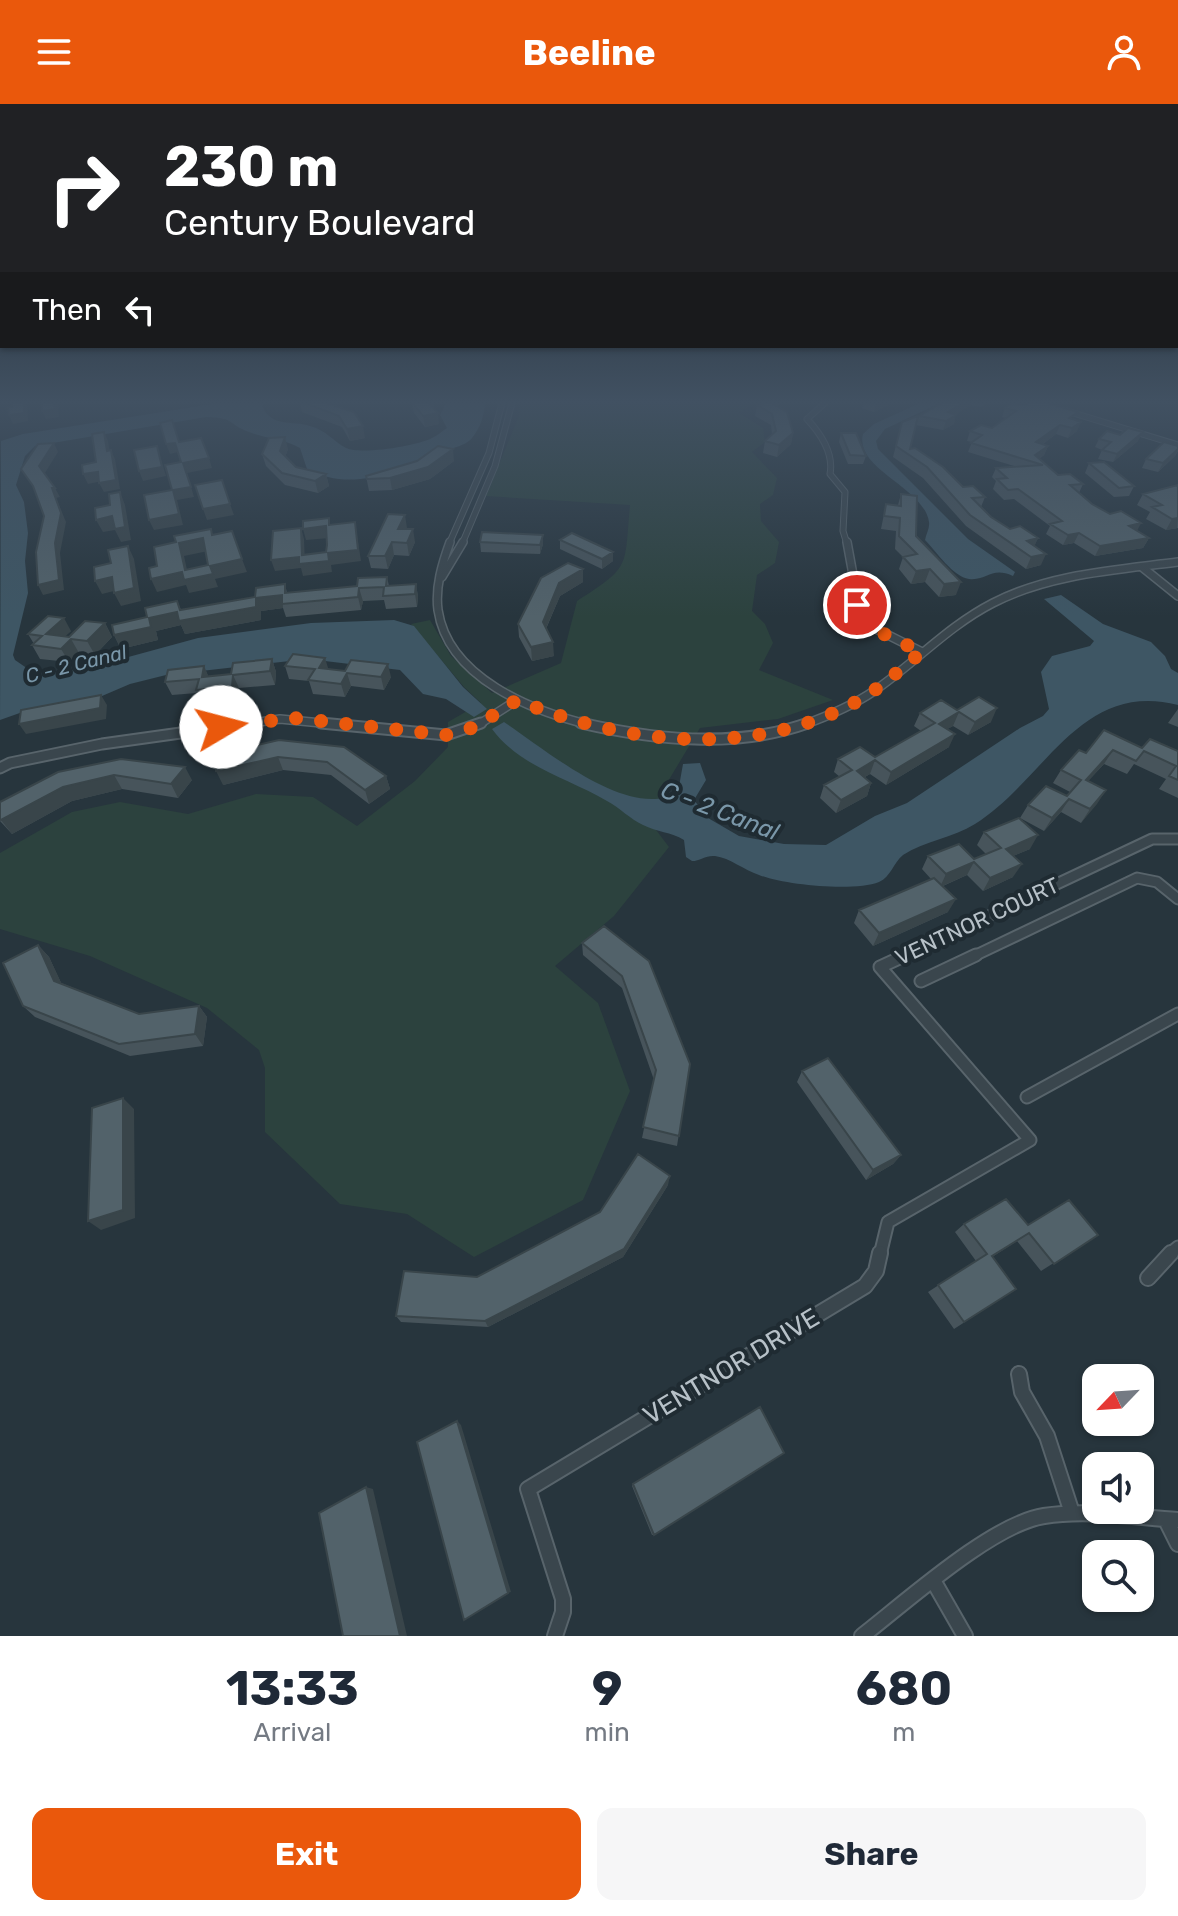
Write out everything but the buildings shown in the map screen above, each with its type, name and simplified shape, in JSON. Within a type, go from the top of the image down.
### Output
[{"type":"street","points":[[478,474],[443,563],[437,602],[448,638],[473,669],[517,700],[555,716],[637,735],[686,739],[758,734],[799,726],[856,703],[961,622],[1009,595],[1077,576],[1178,562]]},
{"type":"street","points":[[442,577],[453,563],[490,474]]},
{"type":"street","points":[[830,474],[845,492],[843,531],[851,556],[860,613],[874,628],[922,652]]},
{"type":"street","points":[[1142,567],[1178,596]]},
{"type":"street","points":[[0,768],[10,763],[102,744],[280,719],[446,735],[475,727],[517,700]]},
{"type":"street","name":"VENTNOR COURT","points":[[1030,1140],[880,967],[1152,839],[1178,839]]},
{"type":"street","points":[[921,981],[1134,880],[1146,878],[1157,882],[1178,899]]},
{"type":"street","points":[[1027,1097],[1178,1014]]},
{"type":"street","name":"VENTNOR DRIVE","points":[[555,1636],[563,1612],[563,1599],[528,1489],[865,1286],[876,1276],[883,1230],[888,1222],[1030,1140]]},
{"type":"street","points":[[1148,1278],[1178,1247]]},
{"type":"street","points":[[1019,1374],[1022,1392],[1047,1436],[1072,1513]]},
{"type":"street","points":[[862,1636],[1003,1529],[1041,1516],[1072,1513],[1173,1521],[1178,1544]]},
{"type":"street","points":[[934,1582],[965,1636]]},
{"type":"green space","points":[[495,474],[774,474],[777,478],[773,495],[760,504],[761,521],[779,542],[775,563],[757,575],[752,611],[765,624],[773,643],[759,670],[833,700],[778,719],[700,728],[667,783],[650,822],[669,847],[614,916],[555,966],[598,1003],[630,1091],[583,1200],[474,1257],[407,1214],[340,1204],[265,1132],[265,1068],[259,1050],[207,1008],[90,956],[0,929],[0,853],[72,812],[120,802],[188,814],[256,794],[313,797],[357,826],[415,781],[448,747],[448,722],[481,703],[411,624],[430,620],[451,656],[492,693],[561,663],[577,601],[608,580],[622,564],[630,505],[486,496]]},
{"type":"water","points":[[1,474],[19,474],[16,485],[24,502],[28,533],[25,561],[28,593],[13,655],[15,660],[31,671],[48,673],[88,668],[198,638],[311,623],[394,620],[414,626],[463,687],[487,709],[474,717],[446,699],[423,694],[400,670],[308,659],[166,675],[130,684],[102,696],[31,709],[0,720]]},
{"type":"water","points":[[320,474],[382,474],[357,479]]},
{"type":"water","points":[[887,474],[903,474],[968,539],[1015,572],[1013,576],[994,573],[969,579],[957,574],[925,540],[929,524],[915,498]]},
{"type":"water","points":[[1061,595],[1103,624],[1151,642],[1165,656],[1171,669],[1178,673],[1178,705],[1144,701],[1115,707],[1089,720],[1066,738],[1000,805],[975,824],[911,850],[900,858],[883,880],[868,885],[837,887],[801,884],[770,879],[721,857],[692,861],[686,857],[684,840],[643,825],[607,801],[530,762],[503,742],[492,729],[504,722],[588,778],[636,797],[658,799],[678,792],[683,764],[700,763],[706,780],[694,800],[708,818],[739,836],[784,844],[826,845],[875,816],[907,803],[1043,716],[1049,709],[1041,672],[1052,656],[1090,646],[1094,641],[1044,599]]},
{"type":"route","points":[[221,727],[293,718],[446,735],[475,727],[517,700],[555,716],[606,730],[670,739],[730,737],[782,730],[856,703],[922,652],[874,628],[865,620],[857,605]]},
{"type":"water label","name":"C - 2 Canal","points":[[76,664]]},
{"type":"water label","name":"C - 2 Canal","points":[[720,811]]}]
